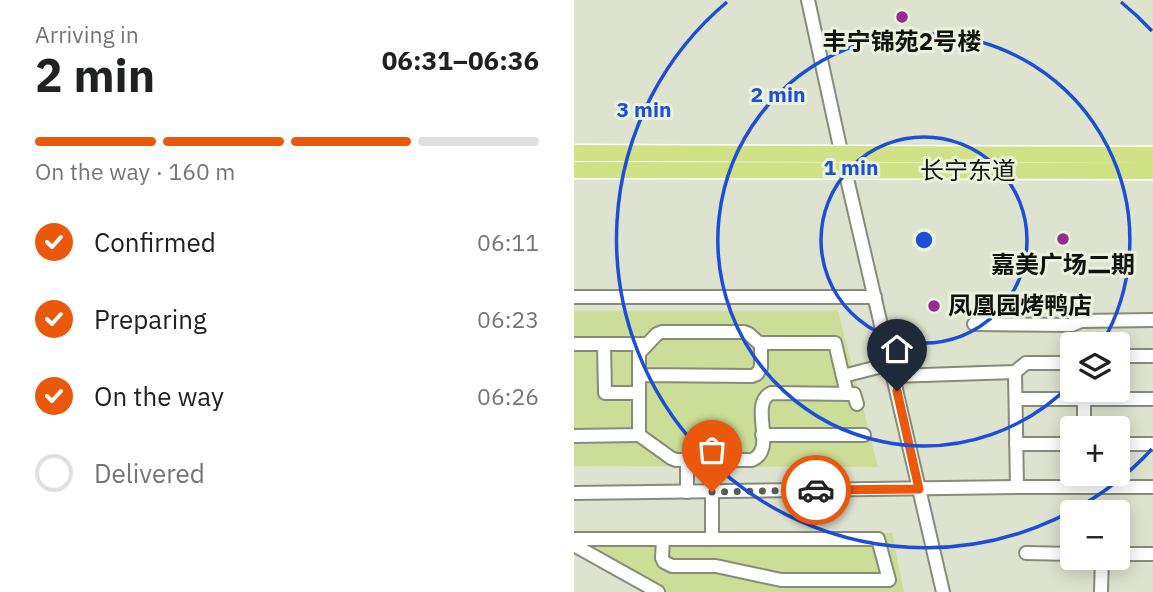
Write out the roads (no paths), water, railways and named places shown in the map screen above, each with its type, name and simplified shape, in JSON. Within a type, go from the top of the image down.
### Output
[{"type":"main road","points":[[574,143],[636,144],[660,162],[633,179],[574,181]]},
{"type":"main road","name":"长宁东道","points":[[574,153],[660,162]]},
{"type":"main road","name":"长宁东道","points":[[574,170],[660,162],[843,162],[1153,155]]},
{"type":"main road","name":"长宁东道","points":[[843,162],[1153,171]]},
{"type":"street","points":[[808,0],[943,592]]},
{"type":"street","points":[[574,297],[875,297]]},
{"type":"street","points":[[974,324],[1072,325],[1081,321],[1153,320]]},
{"type":"street","points":[[639,435],[639,353],[662,332],[744,332],[760,343],[835,343],[847,394]]},
{"type":"street","points":[[639,375],[752,376],[757,374],[761,367],[760,343]]},
{"type":"street","points":[[574,344],[647,344]]},
{"type":"street","points":[[604,344],[605,393],[639,393]]},
{"type":"street","points":[[1130,356],[1153,356]]},
{"type":"street","points":[[843,376],[892,370],[1016,372],[1026,363],[1060,363]]},
{"type":"street","points":[[1016,372],[1017,487]]},
{"type":"street","points":[[574,436],[639,435],[676,460],[752,460],[763,451],[762,403],[766,395],[854,394],[857,404]]},
{"type":"street","points":[[1016,399],[1060,399]]},
{"type":"street","points":[[1130,399],[1153,399]]},
{"type":"street","points":[[762,435],[864,435]]},
{"type":"street","points":[[1016,444],[1060,444]]},
{"type":"street","points":[[1130,444],[1153,444]]},
{"type":"street","points":[[687,460],[687,492]]},
{"type":"street","points":[[712,460],[712,539]]},
{"type":"street","points":[[574,493],[919,489],[1060,483]]},
{"type":"street","points":[[1130,486],[1153,488]]},
{"type":"street","points":[[574,539],[663,539],[712,539],[878,539],[889,580],[781,580],[716,566],[672,566],[662,558],[663,539]]},
{"type":"street","points":[[574,545],[658,592]]},
{"type":"street","points":[[1026,554],[1060,554]]},
{"type":"street","points":[[1130,554],[1153,554]]},
{"type":"street","points":[[1101,592],[1102,570]]},
{"type":"place","name":"丰宁锦苑2号楼","points":[[902,17]]},
{"type":"place","name":"嘉美广场二期","points":[[1063,239]]},
{"type":"place","name":"凤凰园烤鸭店","points":[[934,306]]}]
